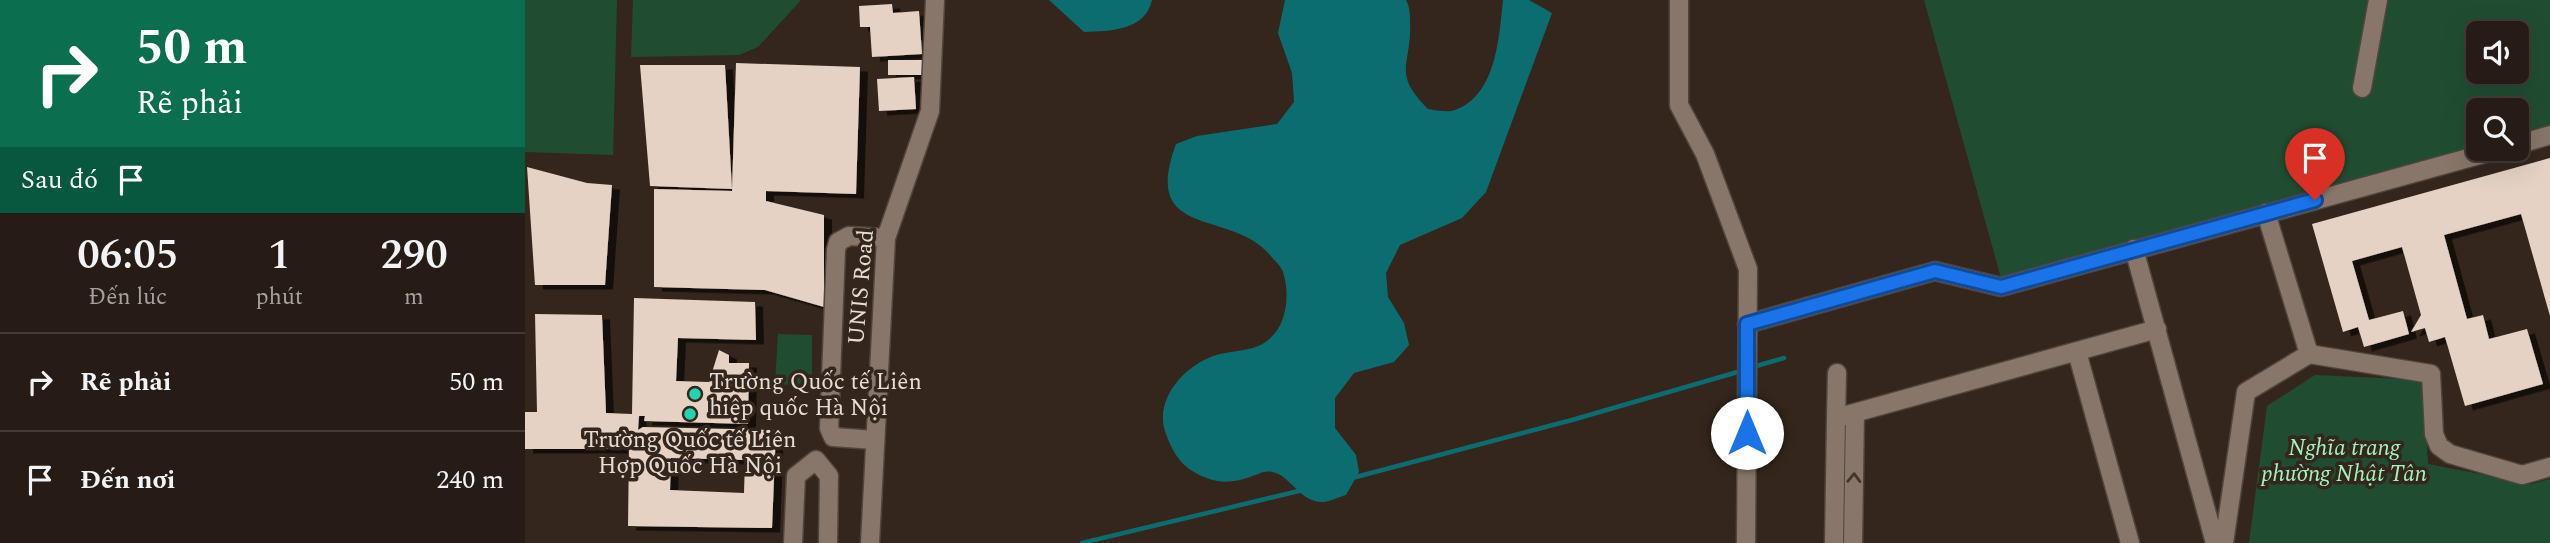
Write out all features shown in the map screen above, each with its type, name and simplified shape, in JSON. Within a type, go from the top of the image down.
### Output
[{"type":"street","name":"UNIS Road","points":[[870,543],[886,238],[930,111],[935,0]]},
{"type":"street","points":[[1678,0],[1679,104],[1705,154],[1748,269],[1746,543]]},
{"type":"street","points":[[2362,88],[2378,0]]},
{"type":"street","points":[[2529,141],[2550,135]]},
{"type":"street","points":[[1747,324],[1935,271],[2001,287],[2466,159]]},
{"type":"street","points":[[2266,213],[2309,354]]},
{"type":"street","points":[[874,440],[833,437],[829,428],[836,250],[838,242],[849,236],[886,238]]},
{"type":"street","points":[[2134,249],[2215,543]]},
{"type":"street","points":[[1836,418],[2157,329]]},
{"type":"street","points":[[2077,352],[2130,543]]},
{"type":"street","points":[[2224,543],[2246,392],[2309,354],[2431,374],[2434,433],[2439,446],[2450,454],[2522,475],[2550,467]]},
{"type":"street","points":[[1834,543],[1837,373]]},
{"type":"street","points":[[1853,543],[1855,413]]},
{"type":"street","points":[[793,543],[796,476],[816,460],[829,476],[828,543]]},
{"type":"green space","points":[[525,0],[617,0],[613,155],[525,152]]},
{"type":"green space","points":[[633,0],[801,0],[758,47],[739,55],[631,57]]},
{"type":"green space","points":[[1924,0],[2550,0],[2550,131],[2529,137],[2529,98],[2466,98],[2466,152],[2001,278]]},
{"type":"green space","points":[[778,334],[812,335],[812,386],[775,384]]},
{"type":"green space","name":"Nghĩa trang phường Nhật Tân","points":[[2315,375],[2423,380],[2428,464],[2532,484],[2550,479],[2550,543],[2249,543],[2267,406]]},
{"type":"water","points":[[1049,0],[1152,0],[1142,18],[1134,23],[1115,30],[1084,32]]},
{"type":"water","points":[[1285,0],[1406,0],[1409,8],[1410,37],[1406,68],[1410,86],[1428,109],[1445,111],[1455,110],[1469,102],[1480,92],[1488,78],[1497,47],[1503,0],[1529,0],[1552,13],[1486,192],[1462,218],[1400,245],[1386,273],[1388,297],[1404,323],[1409,345],[1394,362],[1354,373],[1335,398],[1335,428],[1356,455],[1359,472],[1346,495],[1323,502],[1303,495],[1276,473],[1268,472],[1226,482],[1199,475],[1176,455],[1163,422],[1167,398],[1173,387],[1191,368],[1213,356],[1262,344],[1275,333],[1283,319],[1286,287],[1279,265],[1253,241],[1179,209],[1170,196],[1168,175],[1176,144],[1197,136],[1277,124],[1294,102],[1292,73],[1278,33]]},
{"type":"building","points":[[892,4],[893,13],[919,11],[922,54],[872,57],[870,27],[860,27],[859,6]]},
{"type":"building","points":[[888,60],[924,60],[924,75],[888,75]]},
{"type":"building","points":[[736,63],[860,67],[856,194],[766,191],[766,201],[824,215],[824,307],[765,290],[654,287],[654,189],[732,191]]},
{"type":"building","points":[[640,65],[725,65],[732,189],[650,186]]},
{"type":"building","points":[[914,77],[916,109],[879,111],[877,79]]},
{"type":"building","points":[[2550,158],[2550,316],[2521,214],[2444,235],[2467,319],[2483,315],[2489,339],[2527,329],[2543,384],[2465,406],[2445,337],[2429,342],[2425,328],[2411,332],[2421,315],[2402,247],[2352,261],[2369,320],[2403,311],[2409,334],[2364,347],[2358,327],[2343,332],[2312,224]]},
{"type":"building","points":[[527,167],[587,183],[612,185],[605,285],[535,285]]},
{"type":"building","name":"Trường Quốc tế Liên Hợp Quốc Hà Nội","points":[[634,298],[755,302],[756,340],[678,338],[676,381],[709,382],[719,350],[729,355],[729,363],[749,363],[748,424],[644,421],[645,416],[639,416],[638,430],[643,427],[776,430],[772,528],[628,526],[629,449],[525,449],[525,412],[537,412],[535,314],[602,315],[606,413],[632,414]],"holes":[[[671,458],[745,460],[744,493],[670,490]]]},
{"type":"waterway","points":[[1753,367],[1784,358]]},
{"type":"waterway","points":[[1352,478],[1572,420],[1741,371]]},
{"type":"waterway","points":[[1082,543],[1303,490]]},
{"type":"place","name":"Trường Quốc tế Liên hiệp quốc Hà Nội","points":[[695,394]]},
{"type":"place","name":"Trường Quốc tế Liên Hợp Quốc Hà Nội","points":[[690,414]]},
{"type":"route","points":[[1747,433],[1747,324],[1935,271],[2001,287],[2315,200]]}]
